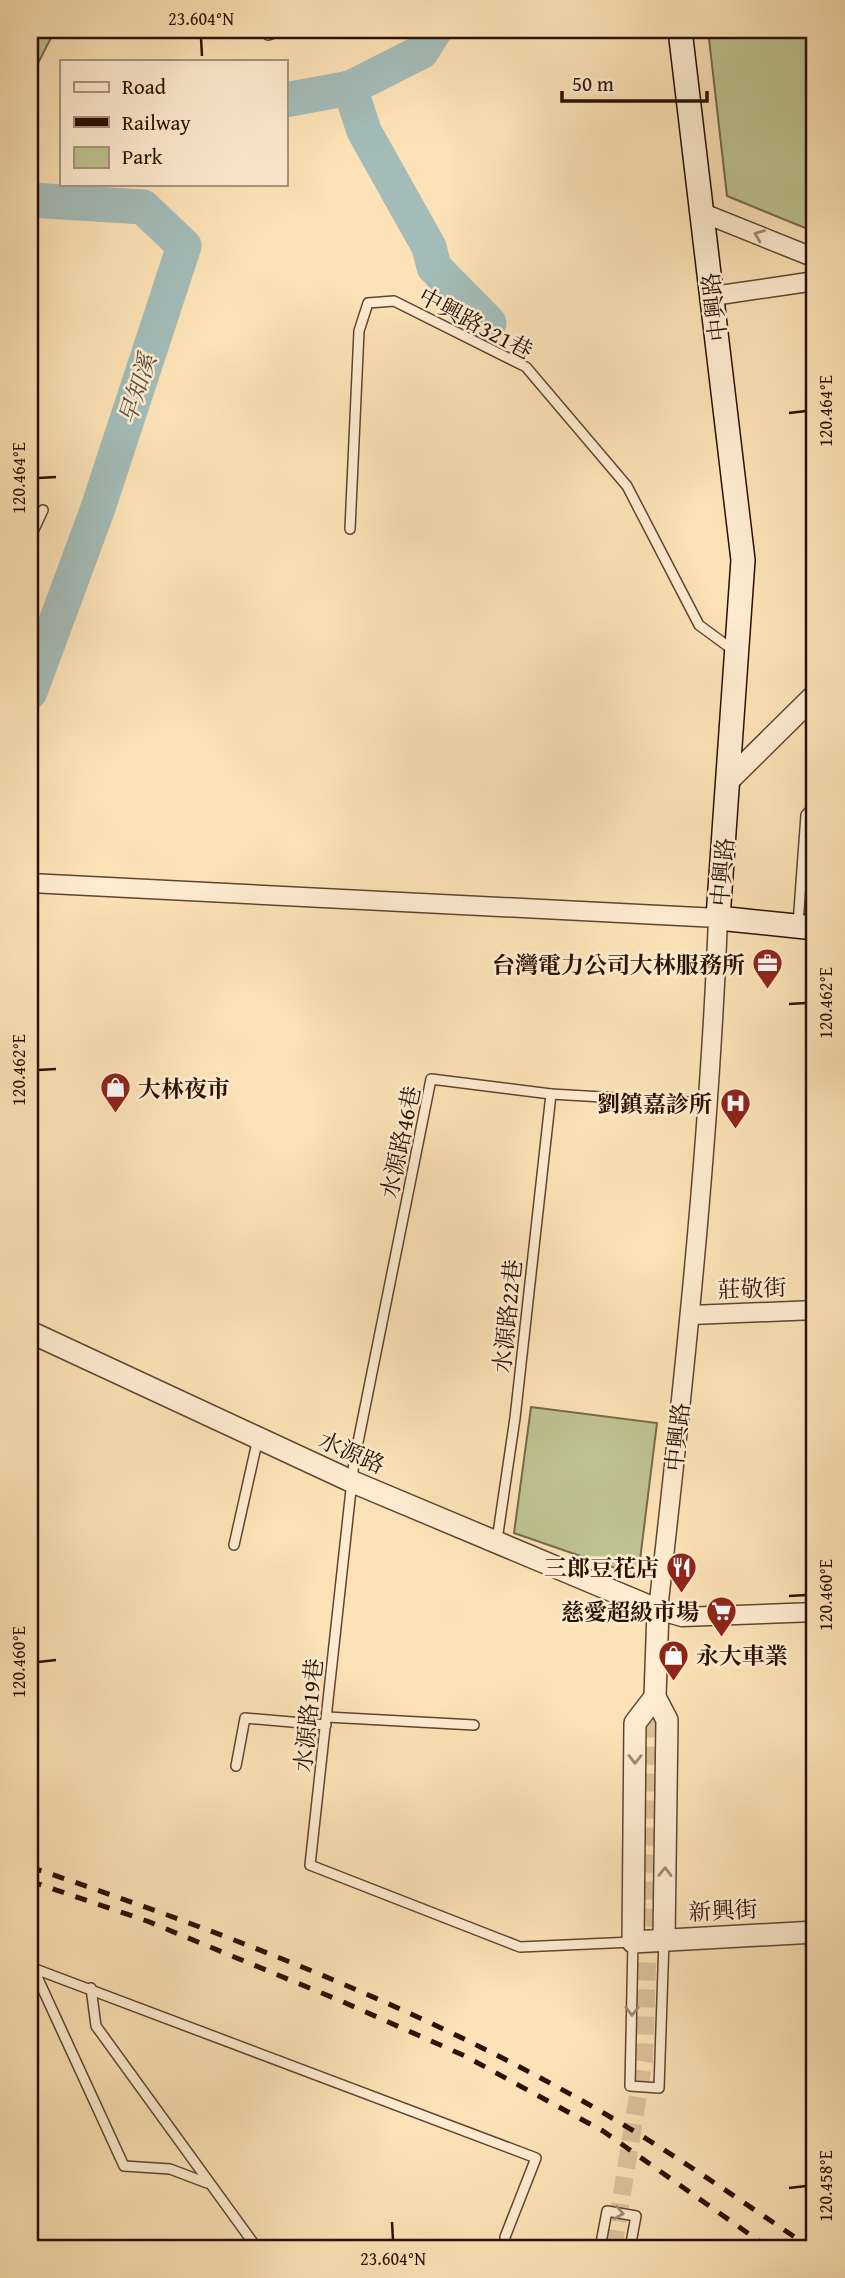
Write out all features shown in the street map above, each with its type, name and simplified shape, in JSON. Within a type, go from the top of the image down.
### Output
[{"type":"main road","name":"中興路","points":[[680,30],[743,560],[718,918]]},
{"type":"main road","points":[[718,918],[807,927]]},
{"type":"street","points":[[703,213],[815,258]]},
{"type":"street","points":[[713,296],[815,281]]},
{"type":"street","points":[[729,780],[815,695]]},
{"type":"street","points":[[30,883],[718,918]]},
{"type":"street","name":"中興路","points":[[655,1706],[658,1610],[691,1315],[718,918]]},
{"type":"street","name":"莊敬街","points":[[691,1315],[815,1310]]},
{"type":"street","name":"水源路","points":[[30,1332],[353,1482],[658,1610]]},
{"type":"street","points":[[658,1610],[682,1617],[815,1612]]},
{"type":"street","points":[[633,1942],[635,1723],[655,1706],[667,1720],[664,1940]]},
{"type":"street","name":"新興街","points":[[633,1942],[815,1932]]},
{"type":"lane","points":[[268,35],[284,30]]},
{"type":"lane","name":"中興路321巷","points":[[351,529],[359,331],[368,303],[394,301],[526,367],[627,486],[699,625],[735,651]]},
{"type":"lane","points":[[30,537],[43,510]]},
{"type":"lane","points":[[807,927],[806,815],[815,805]]},
{"type":"lane","name":"水源路46巷","points":[[353,1482],[354,1462],[431,1079],[551,1094],[706,1103]]},
{"type":"lane","name":"水源路22巷","points":[[497,1542],[515,1418],[551,1094]]},
{"type":"lane","points":[[234,1545],[258,1438]]},
{"type":"lane","name":"水源路19巷","points":[[353,1482],[310,1865],[520,1947],[633,1942]]},
{"type":"lane","points":[[236,1766],[244,1718],[474,1725]]},
{"type":"lane","points":[[633,1942],[630,2087],[659,2088],[664,1940]]},
{"type":"lane","points":[[31,1967],[536,2158],[505,2237]]},
{"type":"lane","points":[[31,1967],[124,2166],[170,2169],[209,2183]]},
{"type":"lane","points":[[91,1988],[96,2026],[257,2248]]},
{"type":"lane","points":[[600,2248],[607,2211],[636,2216],[631,2248]]},
{"type":"green space","points":[[30,30],[55,30],[35,69],[30,71]]},
{"type":"green space","points":[[708,30],[815,30],[815,232],[727,196]]},
{"type":"green space","points":[[531,1407],[657,1423],[638,1576],[514,1533]]},
{"type":"waterway","points":[[287,100],[350,88],[421,52],[435,30]]},
{"type":"waterway","points":[[350,88],[364,131],[429,247],[434,267],[489,323]]},
{"type":"waterway","name":"早知溪","points":[[30,200],[143,207],[184,246],[98,508],[30,692]]},
{"type":"tunnel","points":[[613,2248],[644,2059],[655,1715]]},
{"type":"railway","points":[[30,1867],[252,1947],[325,1976],[468,2041],[607,2115],[811,2248]]},
{"type":"railway","points":[[30,1881],[147,1921],[341,2001],[465,2056],[603,2131],[769,2248]]},
{"type":"place","name":"台灣電力公司大林服務所","points":[[768,991]]},
{"type":"place","name":"大林夜市","points":[[115,1115]]},
{"type":"place","name":"劉鎮嘉診所","points":[[735,1130]]},
{"type":"place","name":"三郎豆花店","points":[[682,1594]]},
{"type":"place","name":"慈愛超級市場","points":[[722,1638]]},
{"type":"place","name":"永大車業","points":[[673,1682]]}]
